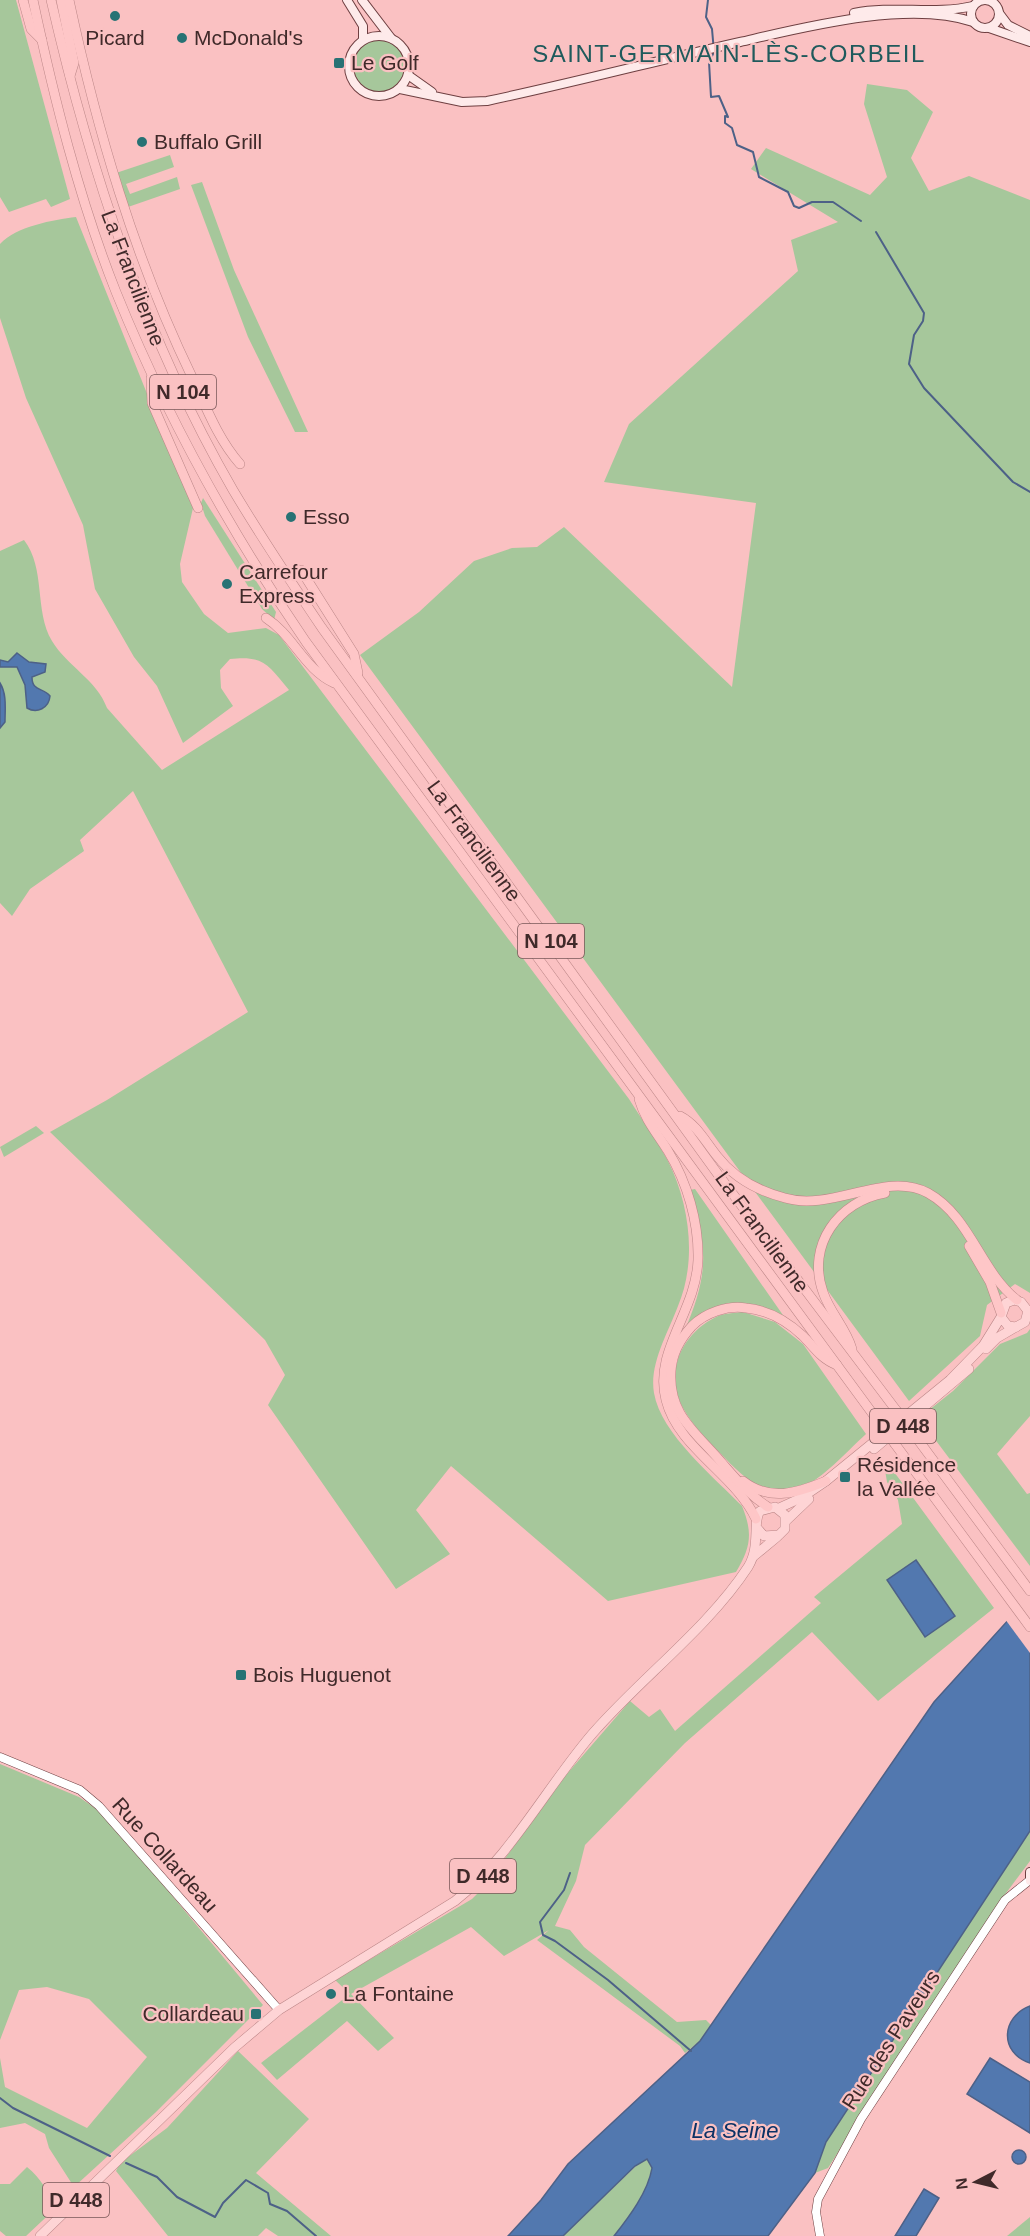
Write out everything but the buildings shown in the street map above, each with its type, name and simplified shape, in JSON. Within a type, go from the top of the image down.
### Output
[{"type":"highway","points":[[23,0],[31,29],[42,40]]},
{"type":"highway","name":"La Francilienne","points":[[33,0],[89,215],[115,290],[150,372],[214,498],[259,573],[337,684],[1030,1627]]},
{"type":"highway","name":"La Francilienne","points":[[51,0],[108,209],[134,278],[197,422],[232,488],[275,558],[359,678],[677,1115],[1030,1591]]},
{"type":"highway","points":[[61,0],[74,63],[70,76]]},
{"type":"highway","points":[[69,0],[98,124],[137,247],[178,349],[224,443],[240,464]]},
{"type":"highway","points":[[150,372],[152,403],[198,508]]},
{"type":"highway","points":[[301,570],[354,654],[359,678]]},
{"type":"highway","points":[[266,618],[276,624],[319,676],[337,684]]},
{"type":"highway","points":[[637,1094],[644,1116],[668,1151],[684,1185],[691,1204],[697,1242],[696,1280],[691,1301],[663,1370],[666,1400],[680,1428],[743,1497],[756,1523]]},
{"type":"highway","points":[[677,1115],[691,1122],[732,1172],[756,1187],[786,1199],[823,1200],[896,1186],[928,1193],[952,1212],[999,1281],[1023,1302]]},
{"type":"highway","points":[[852,1352],[848,1336],[822,1291],[818,1274],[819,1252],[827,1233],[842,1213],[861,1201],[882,1194],[903,1192],[919,1196],[944,1212],[978,1260],[990,1282],[1001,1315]]},
{"type":"highway","points":[[768,1507],[733,1478],[682,1418],[673,1402],[670,1383],[671,1361],[678,1345],[696,1322],[728,1308],[758,1310],[786,1323],[826,1361],[837,1365]]},
{"type":"highway","points":[[723,1464],[755,1489],[778,1495],[803,1491],[825,1481]]},
{"type":"main road","points":[[347,0],[361,22],[363,40]]},
{"type":"main road","points":[[362,0],[391,38],[406,52],[408,75],[400,88],[380,97],[361,91],[354,84],[348,70],[349,58],[355,47],[363,40],[381,36],[391,38]]},
{"type":"main road","points":[[408,75],[427,90],[443,95],[462,98],[486,96],[865,11],[906,8],[958,9],[987,0],[995,4],[1008,25],[1030,36]]},
{"type":"main road","points":[[973,6],[970,14],[973,22]]},
{"type":"main road","points":[[989,28],[996,24],[999,13]]},
{"type":"main road","points":[[400,88],[462,102],[487,101],[713,46],[807,27],[884,15],[957,16],[973,22],[980,28],[989,28],[1030,42]]},
{"type":"main road","points":[[1023,1302],[1027,1307],[1029,1318],[1016,1328],[1008,1326],[1001,1315],[1006,1303],[1023,1302]]},
{"type":"main road","name":"D 448","points":[[779,1508],[801,1498],[825,1481],[950,1380],[983,1346],[1001,1315]]},
{"type":"main road","name":"D 448","points":[[787,1520],[798,1508],[962,1378],[997,1338],[1016,1328]]},
{"type":"main road","points":[[768,1507],[779,1508],[787,1520],[785,1529],[779,1535],[764,1536],[756,1523],[760,1511],[768,1507]]},
{"type":"main road","name":"D 448","points":[[40,2236],[234,2048],[279,2010],[455,1901],[480,1879],[594,1732],[689,1636],[747,1568],[754,1556],[758,1538],[756,1523]]},
{"type":"main road","name":"D 448","points":[[754,1556],[779,1535]]},
{"type":"main road","points":[[1030,1872],[1030,1880]]},
{"type":"street","name":"Rue Collardeau","points":[[0,1757],[80,1790],[99,1806],[279,2010]]},
{"type":"street","name":"Rue des Paveurs","points":[[820,2236],[816,2212],[818,2199],[861,2119],[1005,1900],[1030,1880]]},
{"type":"green space","points":[[0,0],[16,0],[70,199],[51,207],[46,199],[9,212],[0,197]]},
{"type":"green space","points":[[379,40],[389,42],[397,48],[403,56],[405,66],[403,76],[397,84],[389,90],[379,92],[369,90],[361,84],[355,76],[353,66],[355,56],[361,48],[369,42]]},
{"type":"green space","points":[[867,84],[907,90],[933,112],[911,158],[929,191],[969,176],[1030,200],[1030,1293],[1015,1284],[987,1305],[980,1336],[909,1401],[360,655],[419,612],[474,561],[512,548],[537,547],[564,527],[732,687],[756,503],[604,482],[629,424],[798,271],[791,240],[838,222],[751,169],[766,148],[870,195],[887,177],[864,104]]},
{"type":"green space","points":[[170,155],[174,167],[126,184],[130,194],[177,177],[180,189],[128,207],[116,173]]},
{"type":"green space","points":[[202,182],[234,270],[308,432],[295,432],[248,337],[191,185]]},
{"type":"green space","points":[[76,217],[193,508],[180,564],[182,582],[204,614],[228,633],[266,628],[279,635],[629,1099],[668,1161],[676,1178],[686,1214],[688,1271],[684,1289],[657,1360],[653,1382],[654,1393],[667,1424],[678,1439],[742,1506],[748,1524],[749,1540],[745,1555],[736,1572],[608,1601],[451,1466],[416,1510],[450,1554],[396,1589],[268,1405],[285,1375],[265,1340],[50,1132],[107,1100],[248,1012],[133,791],[80,840],[84,851],[30,889],[12,916],[0,903],[0,551],[24,540],[35,563],[43,616],[52,641],[96,689],[107,708],[162,770],[289,690],[270,668],[258,660],[230,659],[220,670],[221,688],[233,706],[183,743],[157,686],[134,657],[95,589],[83,525],[26,398],[0,318],[0,244],[25,228]]},
{"type":"green space","points":[[203,498],[276,612],[274,620],[262,609],[205,516],[201,503]]},
{"type":"green space","points":[[36,1126],[44,1133],[4,1157],[0,1147]]},
{"type":"green space","points":[[695,1189],[785,1318],[732,1303],[684,1332],[702,1277],[703,1246],[690,1190]]},
{"type":"green space","points":[[743,1312],[775,1322],[803,1344],[866,1434],[827,1471],[793,1492],[782,1493],[764,1488],[741,1473],[696,1427],[683,1408],[678,1395],[675,1381],[676,1368],[679,1356],[693,1333],[719,1316]]},
{"type":"green space","points":[[1030,1329],[1030,1416],[997,1454],[1027,1494],[1030,1493],[1030,1566],[919,1418],[953,1391],[1000,1344],[1027,1333]]},
{"type":"green space","points":[[889,1465],[994,1608],[878,1701],[812,1632],[685,1743],[585,1845],[576,1881],[555,1926],[570,1930],[584,1947],[677,2022],[706,2020],[711,2025],[700,2041],[685,2053],[680,2046],[537,1940],[549,1930],[504,1956],[471,1927],[351,1994],[394,2038],[378,2051],[347,2021],[277,2080],[261,2063],[350,1994],[335,1980],[472,1899],[488,1883],[553,1790],[630,1701],[649,1717],[660,1709],[675,1731],[821,1603],[814,1597],[902,1524],[898,1500],[887,1482],[885,1470]]},
{"type":"green space","points":[[0,1764],[79,1797],[105,1815],[263,2005],[156,2112],[74,2187],[49,2148],[45,2134],[25,2123],[0,2128],[0,2058],[5,2087],[87,2128],[147,2057],[89,1999],[47,1987],[19,1990],[0,2040]]},
{"type":"green space","points":[[1030,1831],[1030,1861],[995,1908],[828,2168],[815,2173],[826,2142]]},
{"type":"green space","points":[[238,2051],[309,2119],[256,2173],[331,2236],[278,2236],[266,2228],[258,2236],[168,2236],[116,2171],[120,2163],[167,2128]]},
{"type":"green space","points":[[647,2159],[652,2168],[650,2177],[632,2212],[614,2236],[563,2236],[639,2163]]},
{"type":"green space","points":[[27,2167],[40,2180],[58,2206],[26,2236],[6,2236],[0,2231],[0,2184],[10,2184]]},
{"type":"green space","points":[[1030,2217],[1030,2236],[1007,2236]]},
{"type":"water","points":[[17,653],[29,662],[46,664],[45,672],[32,677],[34,685],[50,696],[42,709],[27,708],[25,685],[17,667],[0,667],[0,660],[8,662]]},
{"type":"water","points":[[0,683],[4,692],[5,722],[0,728]]},
{"type":"water","points":[[916,1560],[955,1616],[925,1637],[887,1580]]},
{"type":"water","name":"La Seine","points":[[1030,1596],[1030,1831],[826,2142],[815,2173],[768,2236],[614,2236],[632,2212],[650,2177],[652,2168],[647,2159],[635,2166],[563,2236],[508,2236],[541,2200],[568,2164],[700,2041],[934,1702]]},
{"type":"water","points":[[1030,2006],[1030,2063],[1013,2051],[1008,2035],[1013,2018]]},
{"type":"water","points":[[990,2058],[1030,2082],[1030,2133],[967,2094]]},
{"type":"water","points":[[1019,2150],[1024,2152],[1026,2157],[1024,2162],[1019,2164],[1014,2162],[1012,2157],[1014,2152]]},
{"type":"water","points":[[924,2189],[939,2198],[916,2236],[895,2236]]},
{"type":"pier","points":[[1030,1593],[1030,1653],[1005,1619]]},
{"type":"waterway","points":[[708,0],[706,17],[712,29],[714,52],[709,62],[711,97],[719,96],[728,117],[725,116],[725,123],[732,128],[737,145],[753,152],[759,177],[788,192],[794,206],[799,208],[812,202],[833,202],[861,221]]},
{"type":"waterway","points":[[876,232],[924,313],[923,321],[914,335],[909,364],[924,388],[1013,482],[1030,492]]},
{"type":"waterway","points":[[570,1873],[564,1890],[540,1922],[543,1935],[555,1941],[608,1980],[691,2051]]},
{"type":"waterway","points":[[0,2098],[13,2108],[110,2156]]},
{"type":"waterway","points":[[126,2163],[157,2177],[177,2197],[215,2217],[223,2203],[246,2180],[268,2193],[270,2204],[287,2211],[316,2236]]},
{"type":"place","name":"Picard","points":[[115,16]]},
{"type":"place","name":"McDonald's","points":[[182,38]]},
{"type":"place","name":"Le Golf","points":[[339,63]]},
{"type":"place","name":"Buffalo Grill","points":[[142,142]]},
{"type":"place","name":"Esso","points":[[291,517]]},
{"type":"place","name":"Carrefour Express","points":[[227,584]]},
{"type":"place","name":"Résidence la Vallée","points":[[845,1477]]},
{"type":"place","name":"Bois Huguenot","points":[[241,1675]]},
{"type":"place","name":"La Fontaine","points":[[331,1994]]},
{"type":"place","name":"Collardeau","points":[[256,2014]]},
{"type":"district","name":"SAINT-GERMAIN-LÈS-CORBEIL","points":[[729,54]]}]
